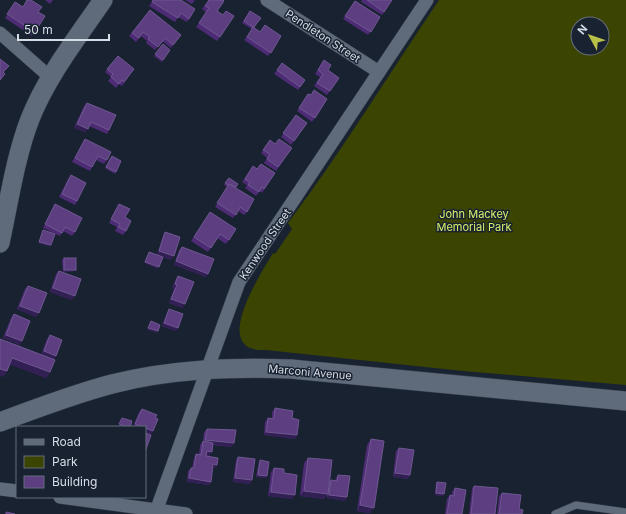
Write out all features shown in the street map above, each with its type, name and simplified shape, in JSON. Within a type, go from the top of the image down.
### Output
[{"type":"main road","points":[[0,243],[3,218],[22,142],[30,119],[51,78],[103,0]]},
{"type":"main road","name":"Marconi Avenue","points":[[0,422],[71,396],[113,384],[142,378],[207,369],[291,369],[626,401]]},
{"type":"street","name":"Pendleton Street","points":[[267,0],[379,72]]},
{"type":"street","name":"Kenwood Street","points":[[156,512],[239,282],[427,0]]},
{"type":"street","points":[[0,34],[51,78]]},
{"type":"street","points":[[0,489],[16,491]]},
{"type":"street","points":[[66,498],[156,512],[186,514]]},
{"type":"lane","points":[[555,514],[576,505],[626,512]]},
{"type":"green space","name":"John Mackey Memorial Park","points":[[439,0],[626,0],[626,385],[463,371],[249,348],[241,339],[240,326],[243,311],[250,294],[273,253],[275,254],[292,229],[288,223],[346,140]]},
{"type":"building","points":[[27,0],[31,0],[42,7],[38,12],[45,16],[35,32],[7,14],[15,2],[23,7]]},
{"type":"building","points":[[153,0],[181,0],[195,9],[189,19],[181,13],[178,18],[152,2]]},
{"type":"building","points":[[209,0],[223,0],[224,1],[217,11],[223,15],[226,11],[234,16],[220,37],[199,23],[209,8],[205,6]]},
{"type":"building","points":[[367,0],[392,0],[384,12]]},
{"type":"building","points":[[355,1],[380,17],[371,32],[345,16]]},
{"type":"building","points":[[150,10],[181,35],[173,45],[165,38],[158,47],[148,39],[150,37],[143,32],[139,38],[132,33]]},
{"type":"building","points":[[250,11],[261,18],[254,27],[244,21]]},
{"type":"building","points":[[265,25],[281,36],[271,53],[247,37],[253,27],[260,32]]},
{"type":"building","points":[[163,44],[170,50],[163,60],[155,54]]},
{"type":"building","points":[[118,56],[134,69],[124,82],[122,80],[119,84],[111,77],[113,74],[107,69]]},
{"type":"building","points":[[0,59],[9,66],[3,72],[5,74],[0,80]]},
{"type":"building","points":[[324,60],[331,65],[328,70],[339,78],[330,91],[317,83],[323,74],[318,70]]},
{"type":"building","points":[[282,63],[305,80],[300,87],[277,70]]},
{"type":"building","points":[[314,90],[327,99],[315,118],[299,108],[308,94],[311,95]]},
{"type":"building","points":[[87,103],[116,115],[109,130],[91,122],[88,129],[77,124]]},
{"type":"building","points":[[296,115],[307,123],[294,141],[283,133]]},
{"type":"building","points":[[85,139],[111,152],[107,160],[98,156],[92,167],[75,158]]},
{"type":"building","points":[[279,139],[292,148],[278,167],[267,159],[270,154],[263,150],[270,140],[275,144]]},
{"type":"building","points":[[112,156],[121,161],[116,172],[106,167]]},
{"type":"building","points":[[261,164],[275,173],[264,189],[262,187],[259,192],[248,185],[250,182],[245,179],[253,166],[257,169]]},
{"type":"building","points":[[71,175],[86,183],[77,201],[62,194]]},
{"type":"building","points":[[229,178],[238,184],[236,187],[225,183]]},
{"type":"building","points":[[229,184],[254,199],[247,212],[240,207],[236,215],[217,203]]},
{"type":"building","points":[[55,204],[82,218],[75,232],[65,227],[62,233],[45,224]]},
{"type":"building","points":[[119,204],[130,209],[125,217],[131,221],[126,231],[118,227],[120,224],[111,219]]},
{"type":"building","points":[[210,212],[236,229],[229,240],[220,234],[211,248],[194,237]]},
{"type":"building","points":[[43,230],[55,234],[51,245],[39,242]]},
{"type":"building","points":[[165,232],[180,237],[174,256],[159,251]]},
{"type":"building","points":[[182,247],[214,259],[208,274],[176,261]]},
{"type":"building","points":[[149,252],[163,257],[159,267],[145,262]]},
{"type":"building","points":[[64,258],[76,258],[76,270],[64,270]]},
{"type":"building","points":[[59,271],[81,279],[75,296],[53,288]]},
{"type":"building","points":[[178,276],[194,282],[185,304],[171,299],[177,285],[175,284]]},
{"type":"building","points":[[28,286],[47,293],[39,313],[20,306]]},
{"type":"building","points":[[169,309],[183,314],[178,328],[164,323]]},
{"type":"building","points":[[14,314],[30,321],[22,341],[6,335]]},
{"type":"building","points":[[151,321],[160,325],[158,331],[148,328]]},
{"type":"building","points":[[50,335],[62,340],[56,356],[44,351]]},
{"type":"building","points":[[0,339],[55,360],[50,372],[12,358],[7,371],[0,369]]},
{"type":"building","points":[[275,408],[293,411],[292,418],[299,420],[297,435],[266,432],[268,418],[274,419]]},
{"type":"building","points":[[142,409],[157,415],[155,418],[158,419],[153,431],[146,428],[146,426],[135,424]]},
{"type":"building","points":[[122,418],[132,421],[130,426],[119,424]]},
{"type":"building","points":[[207,429],[236,430],[234,443],[205,440]]},
{"type":"building","points":[[146,433],[151,435],[146,449]]},
{"type":"building","points":[[371,439],[384,441],[374,508],[360,505]]},
{"type":"building","points":[[203,441],[213,443],[212,452],[207,451],[206,456],[218,458],[217,465],[213,464],[211,482],[189,478],[191,468],[194,468],[196,454],[201,455]]},
{"type":"building","points":[[399,448],[414,450],[410,475],[395,473]]},
{"type":"building","points":[[238,457],[255,459],[252,480],[235,478]]},
{"type":"building","points":[[308,458],[332,460],[328,494],[304,491]]},
{"type":"building","points":[[260,460],[269,462],[267,476],[258,475]]},
{"type":"building","points":[[274,468],[284,469],[284,473],[297,475],[295,495],[271,492]]},
{"type":"building","points":[[338,475],[350,476],[347,497],[329,495],[331,480],[337,481]]},
{"type":"building","points":[[437,482],[446,483],[444,494],[436,493]]},
{"type":"building","points":[[474,486],[498,488],[495,514],[471,514]]},
{"type":"building","points":[[455,488],[466,490],[462,514],[447,514],[450,495],[454,496]]},
{"type":"building","points":[[502,493],[521,495],[519,509],[523,510],[522,514],[499,514]]}]
